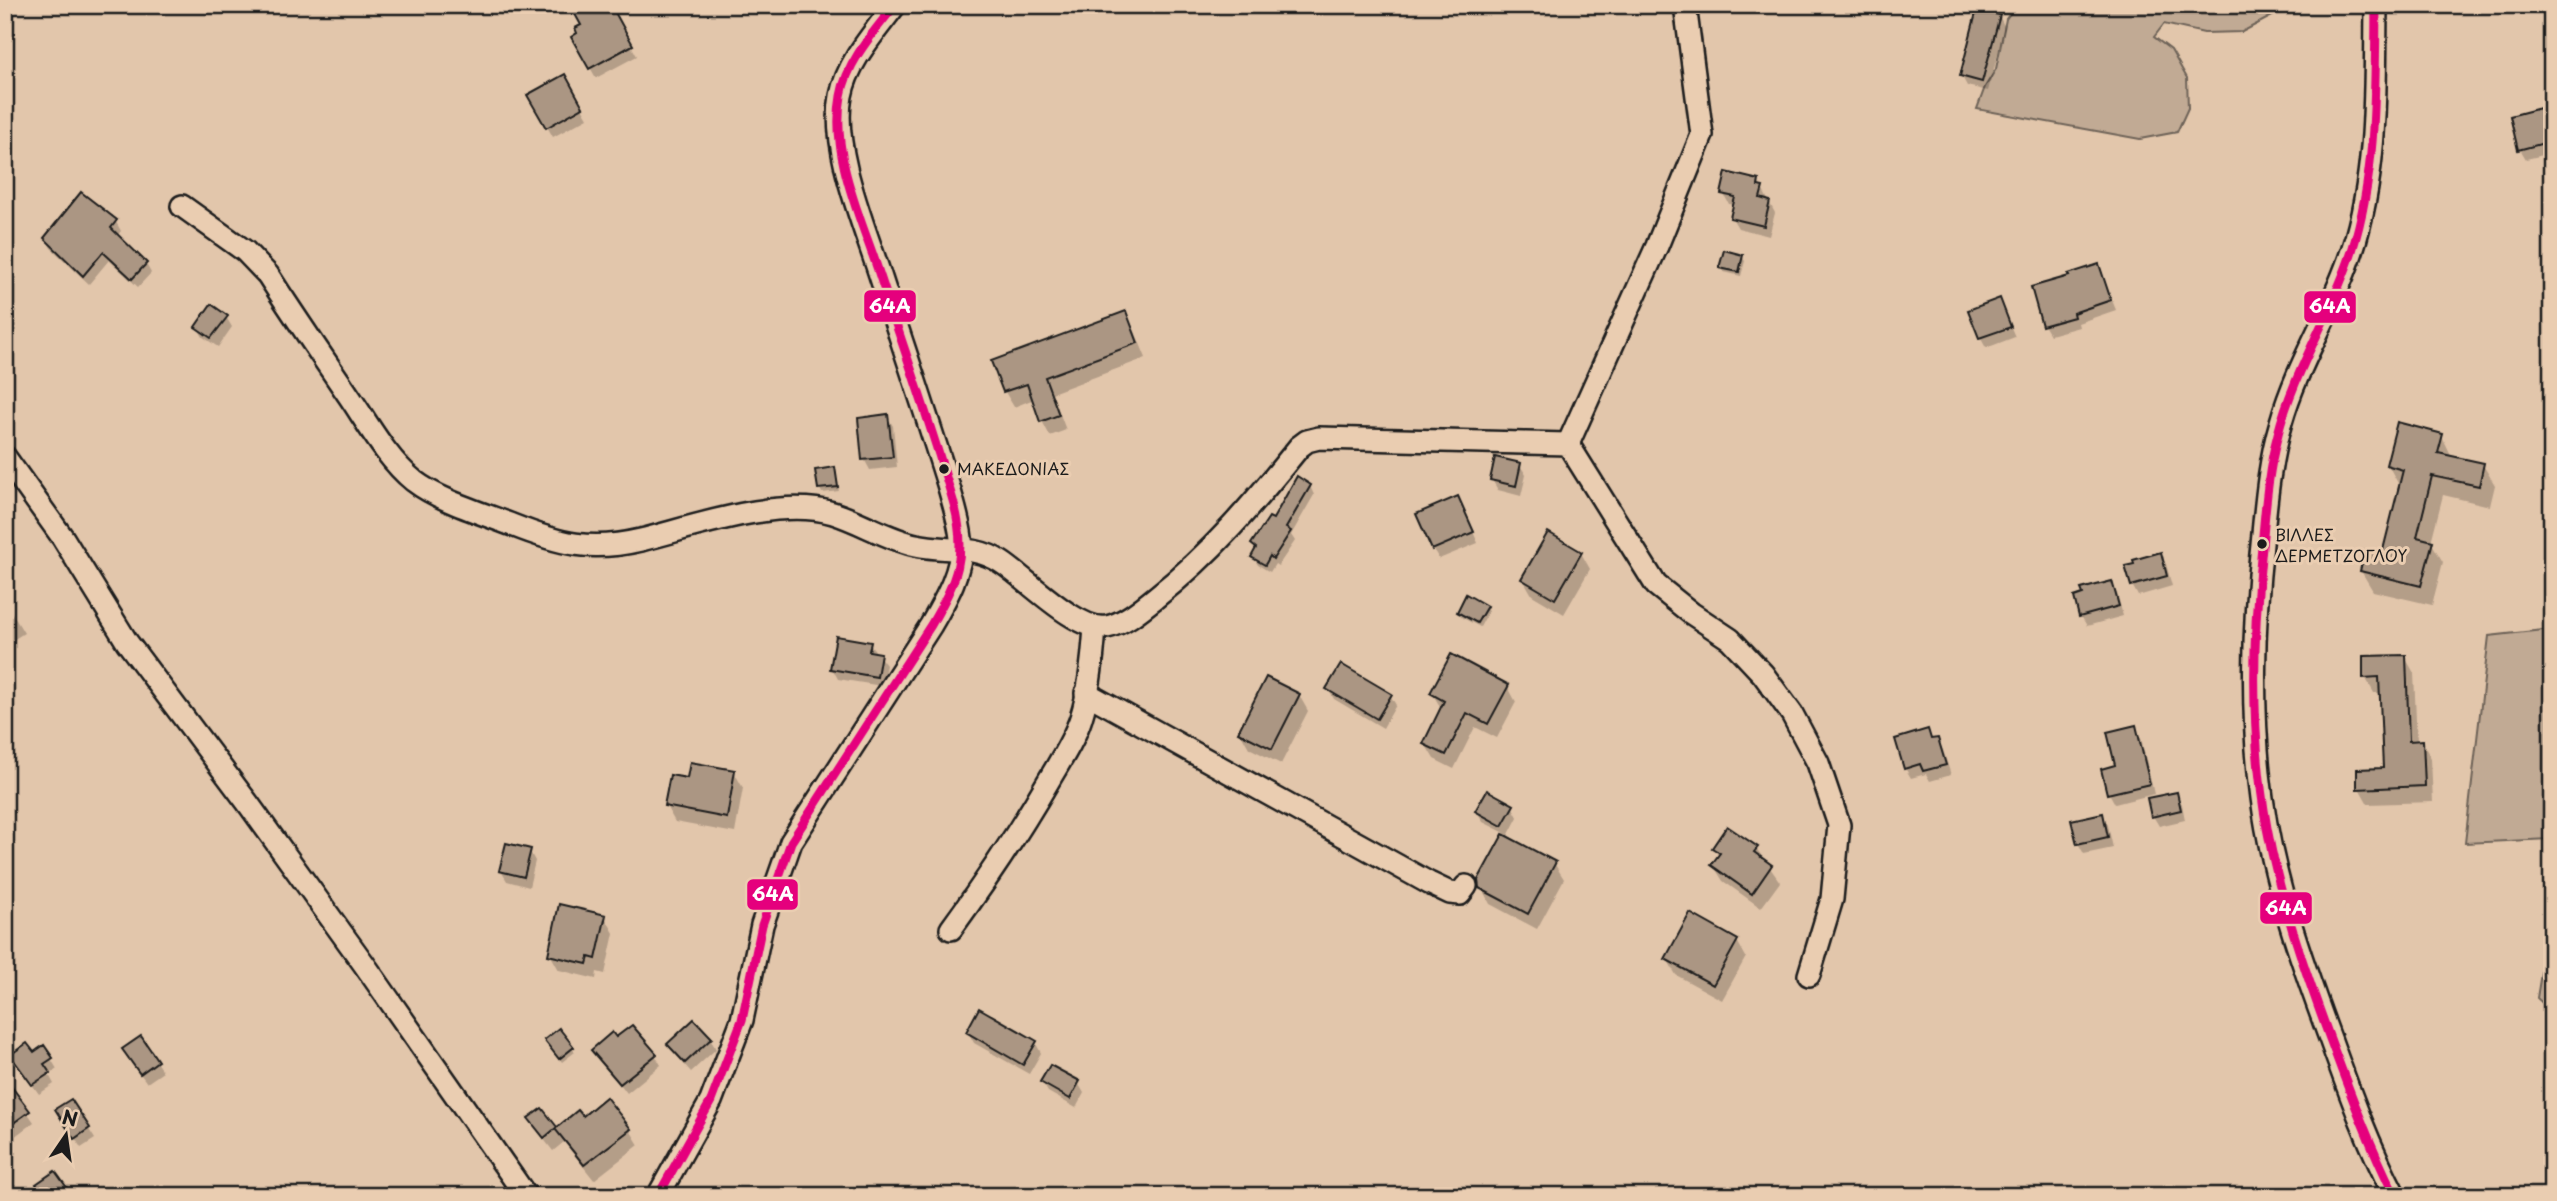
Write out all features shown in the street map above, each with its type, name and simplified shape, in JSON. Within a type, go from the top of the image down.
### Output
[{"type":"street","points":[[658,1196],[711,1101],[738,1031],[762,925],[791,842],[931,625],[953,582],[961,547],[960,529],[948,484],[855,201],[842,140],[840,116],[845,83],[860,54],[895,5]]},
{"type":"street","points":[[1568,444],[1657,246],[1702,135],[1685,5]]},
{"type":"street","points":[[2376,5],[2372,164],[2360,221],[2331,306],[2292,388],[2272,456],[2257,607],[2256,731],[2263,808],[2293,930],[2350,1094],[2379,1165],[2395,1196]]},
{"type":"street","points":[[182,206],[227,236],[268,275],[394,460],[415,481],[444,497],[531,532],[567,543],[593,547],[630,542],[752,513],[792,508],[830,512],[917,545],[961,547],[990,555],[1066,611],[1095,627],[1117,624],[1129,617],[1203,558],[1307,441],[1319,438],[1568,444]]},
{"type":"street","points":[[1568,444],[1657,585],[1691,613],[1730,639],[1763,674],[1792,714],[1818,763],[1839,825],[1832,900],[1809,975]]},
{"type":"street","points":[[5,457],[63,538],[127,642],[317,899],[526,1196]]},
{"type":"street","points":[[951,929],[986,882],[1034,807],[1074,734],[1081,718],[1086,693],[1095,627]]},
{"type":"street","points":[[1086,693],[1439,888],[1460,894],[1466,886]]},
{"type":"shaded area","points":[[2016,5],[2306,5],[2274,15],[2242,32],[2204,33],[2164,24],[2154,37],[2171,50],[2187,78],[2188,108],[2177,132],[2140,139],[1977,109],[1985,87],[1996,69],[2006,19]]},
{"type":"shaded area","points":[[2552,629],[2552,839],[2465,843],[2489,636]]},
{"type":"shaded area","points":[[2552,905],[2552,1012],[2537,998]]},
{"type":"building","points":[[570,5],[611,5],[633,45],[589,69],[571,37],[577,33],[575,28],[581,25]]},
{"type":"building","points":[[1977,9],[2000,15],[1982,82],[1960,76]]},
{"type":"building","points":[[565,74],[583,107],[546,128],[527,95]]},
{"type":"building","points":[[2544,107],[2552,141],[2518,150],[2510,116]]},
{"type":"building","points":[[1726,172],[1759,180],[1758,186],[1763,187],[1760,198],[1770,201],[1764,226],[1730,218],[1735,197],[1721,194]]},
{"type":"building","points":[[81,192],[117,220],[111,228],[147,263],[132,279],[103,252],[83,276],[44,238]]},
{"type":"building","points":[[1724,250],[1743,255],[1739,272],[1719,268]]},
{"type":"building","points":[[2099,264],[2111,300],[2073,313],[2074,317],[2042,326],[2031,287]]},
{"type":"building","points":[[2000,298],[2011,327],[1979,338],[1968,310]]},
{"type":"building","points":[[211,304],[228,316],[211,338],[195,327]]},
{"type":"building","points":[[1126,311],[1138,343],[1045,377],[1059,415],[1040,422],[1027,384],[1003,392],[991,361]]},
{"type":"building","points":[[888,414],[893,457],[862,460],[858,418]]},
{"type":"building","points":[[2397,422],[2443,434],[2438,453],[2484,463],[2479,486],[2432,476],[2417,537],[2433,541],[2421,586],[2360,571],[2365,550],[2382,554],[2403,470],[2386,465]]},
{"type":"building","points":[[1495,457],[1521,463],[1516,486],[1490,480]]},
{"type":"building","points":[[835,467],[838,487],[818,489],[815,470]]},
{"type":"building","points":[[1297,476],[1311,485],[1286,528],[1291,531],[1273,559],[1270,556],[1265,565],[1251,557],[1256,548],[1251,544],[1269,517],[1273,519]]},
{"type":"building","points":[[1458,496],[1474,532],[1432,550],[1416,514]]},
{"type":"building","points":[[1548,532],[1582,552],[1555,599],[1521,579]]},
{"type":"building","points":[[2161,552],[2167,576],[2131,586],[2125,566],[2134,564],[2133,560]]},
{"type":"building","points":[[2112,581],[2119,606],[2079,617],[2074,597],[2083,594],[2081,589]]},
{"type":"building","points":[[1466,594],[1487,606],[1477,623],[1457,612]]},
{"type":"building","points":[[836,636],[871,642],[869,651],[881,653],[877,677],[830,669]]},
{"type":"building","points":[[1451,654],[1509,685],[1488,724],[1467,713],[1446,755],[1423,744],[1444,701],[1430,693]]},
{"type":"building","points":[[2406,655],[2409,741],[2423,740],[2425,786],[2357,789],[2357,769],[2383,768],[2379,677],[2363,678],[2363,656]]},
{"type":"building","points":[[1341,664],[1392,694],[1377,719],[1326,689]]},
{"type":"building","points":[[1266,677],[1300,694],[1272,749],[1238,732]]},
{"type":"building","points":[[2136,725],[2150,784],[2107,794],[2101,769],[2115,765],[2107,732]]},
{"type":"building","points":[[1928,729],[1931,739],[1938,738],[1946,765],[1923,771],[1920,764],[1904,769],[1895,739]]},
{"type":"building","points":[[690,762],[735,770],[727,818],[664,806],[670,775],[687,778]]},
{"type":"building","points":[[1487,790],[1514,805],[1502,826],[1475,811]]},
{"type":"building","points":[[2177,792],[2181,810],[2151,817],[2147,798]]},
{"type":"building","points":[[2103,813],[2108,837],[2077,844],[2071,820]]},
{"type":"building","points":[[1727,826],[1758,847],[1754,852],[1772,865],[1752,894],[1711,865],[1720,853],[1712,848]]},
{"type":"building","points":[[1503,834],[1556,862],[1528,914],[1479,888],[1478,880]]},
{"type":"building","points":[[506,843],[531,849],[524,877],[499,871]]},
{"type":"building","points":[[559,904],[606,915],[596,959],[589,957],[587,964],[548,955]]},
{"type":"building","points":[[1690,913],[1738,940],[1713,985],[1665,959]]},
{"type":"building","points":[[979,1008],[1037,1041],[1023,1065],[966,1032]]},
{"type":"building","points":[[694,1019],[712,1038],[685,1063],[667,1044]]},
{"type":"building","points":[[632,1025],[657,1054],[620,1084],[591,1050],[612,1032],[616,1037]]},
{"type":"building","points":[[559,1028],[574,1047],[559,1059],[544,1040]]},
{"type":"building","points":[[141,1036],[158,1061],[140,1074],[122,1049]]},
{"type":"building","points":[[27,1043],[34,1052],[44,1045],[53,1058],[44,1064],[50,1073],[32,1085],[10,1055]]},
{"type":"building","points":[[1050,1065],[1080,1081],[1070,1099],[1040,1082]]},
{"type":"building","points":[[5,1078],[30,1111],[5,1129]]},
{"type":"building","points":[[606,1097],[631,1129],[584,1165],[555,1129],[578,1110],[583,1116]]},
{"type":"building","points":[[71,1099],[90,1128],[74,1139],[55,1109]]},
{"type":"building","points":[[542,1108],[557,1127],[544,1138],[528,1118]]},
{"type":"building","points":[[55,1171],[73,1196],[44,1196],[36,1184]]},
{"type":"transit line","name":"64Α","points":[[658,1196],[711,1101],[742,1020],[762,925],[791,842],[931,625],[948,594],[958,567],[960,539],[954,504],[850,188],[840,142],[839,119],[844,83],[862,48],[895,5]]},
{"type":"transit line","name":"64Α","points":[[2376,5],[2373,129],[2360,221],[2344,274],[2285,410],[2271,464],[2258,591],[2255,693],[2262,794],[2272,855],[2286,907],[2344,1076],[2395,1196]]},
{"type":"place","name":"ΜΑΚΕΔΟΝΙΑΣ","points":[[944,469]]},
{"type":"place","name":"ΒΙΛΛΕΣ ΔΕΡΜΕΤΖΟΓΛΟΥ","points":[[2262,544]]}]
